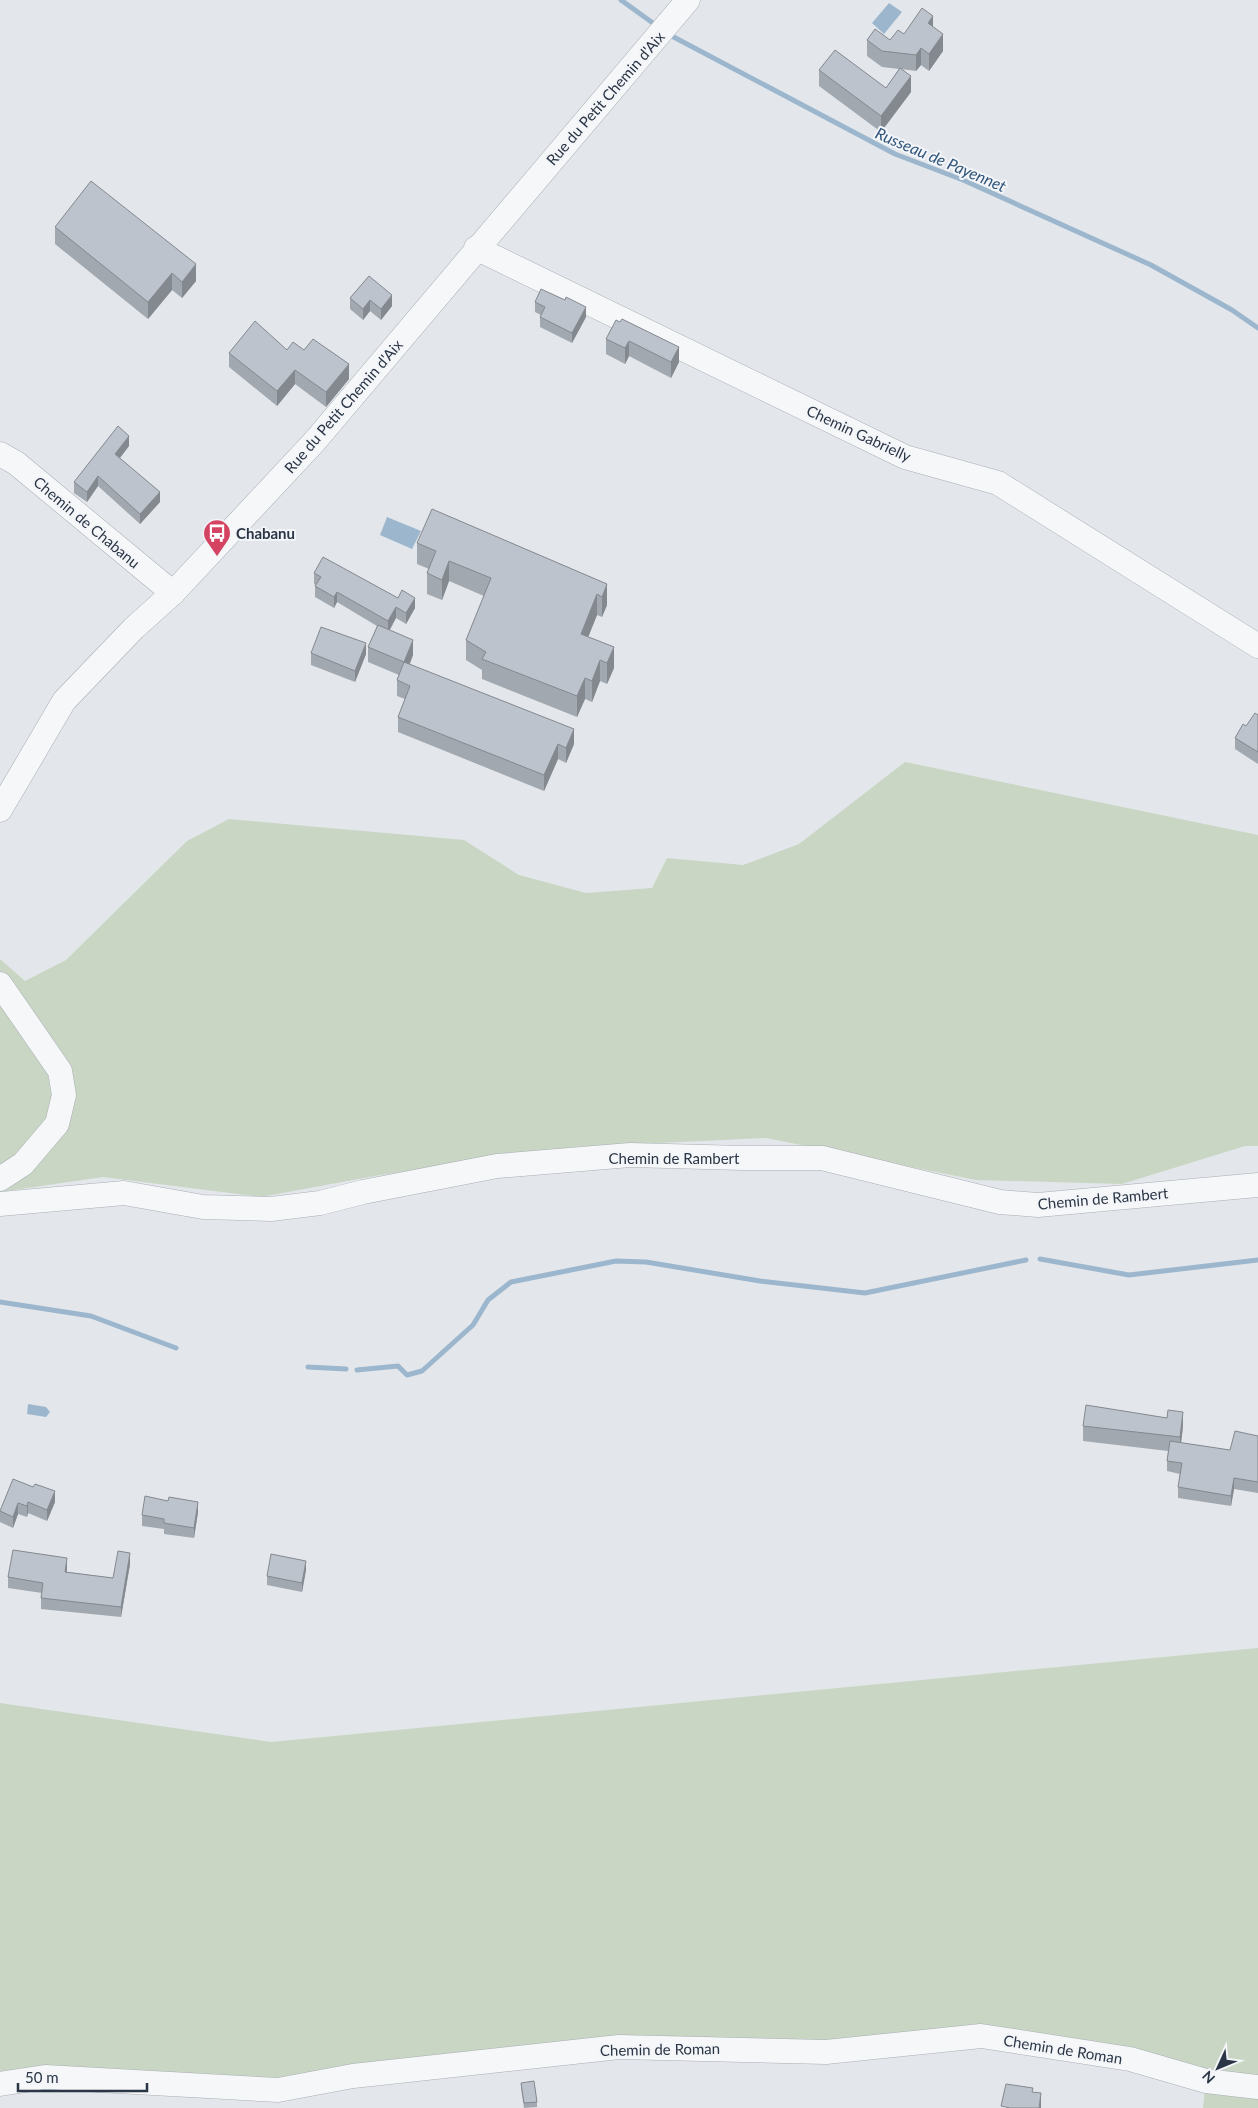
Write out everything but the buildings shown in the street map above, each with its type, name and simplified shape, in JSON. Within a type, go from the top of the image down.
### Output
[{"type":"street","name":"Rue du Petit Chemin d'Aix","points":[[0,810],[64,701],[134,628],[173,593],[315,441],[476,248],[688,0]]},
{"type":"street","name":"Chemin Gabrielly","points":[[476,248],[905,457],[998,484],[1258,646]]},
{"type":"street","name":"Chemin de Chabanu","points":[[0,454],[16,463],[173,593]]},
{"type":"street","points":[[0,984],[60,1071],[64,1095],[57,1124],[23,1164],[0,1179]]},
{"type":"street","name":"Chemin de Rambert","points":[[0,1204],[124,1193],[203,1207],[271,1209],[320,1203],[363,1192],[497,1166],[630,1155],[822,1158],[1000,1202],[1038,1206],[1258,1185]]},
{"type":"street","name":"Chemin de Roman","points":[[0,2084],[45,2077],[278,2090],[353,2076],[619,2047],[826,2052],[981,2036],[1130,2059],[1206,2081],[1258,2087]]},
{"type":"green space","points":[[905,762],[1258,835],[1258,1146],[1245,1146],[1122,1184],[976,1180],[766,1138],[573,1147],[380,1175],[261,1197],[103,1177],[0,1192],[0,959],[25,981],[66,960],[187,841],[229,819],[464,840],[519,875],[586,893],[652,888],[667,858],[743,865],[799,844]]},
{"type":"green space","points":[[1258,1648],[1258,2108],[1203,2108],[1206,2081],[1015,2041],[696,2048],[278,2090],[0,2084],[0,1703],[271,1742]]},
{"type":"water","points":[[889,3],[902,12],[884,34],[872,23]]},
{"type":"water","points":[[387,517],[421,531],[412,549],[380,535]]},
{"type":"water","points":[[28,1404],[46,1407],[50,1412],[46,1417],[27,1414]]},
{"type":"waterway","name":"Russeau de Payennet","points":[[621,0],[657,26]]},
{"type":"waterway","name":"Russeau de Payennet","points":[[668,34],[895,154],[963,180],[1151,265],[1232,310],[1258,328]]},
{"type":"waterway","points":[[1040,1259],[1129,1275],[1258,1260]]},
{"type":"waterway","points":[[357,1370],[398,1366],[407,1375],[422,1371],[473,1325],[488,1300],[511,1282],[616,1261],[646,1262],[760,1281],[865,1293],[1026,1260]]},
{"type":"waterway","points":[[0,1302],[91,1316],[176,1348]]},
{"type":"waterway","points":[[308,1367],[346,1369]]},
{"type":"place","name":"Chabanu","points":[[217,557]]}]
